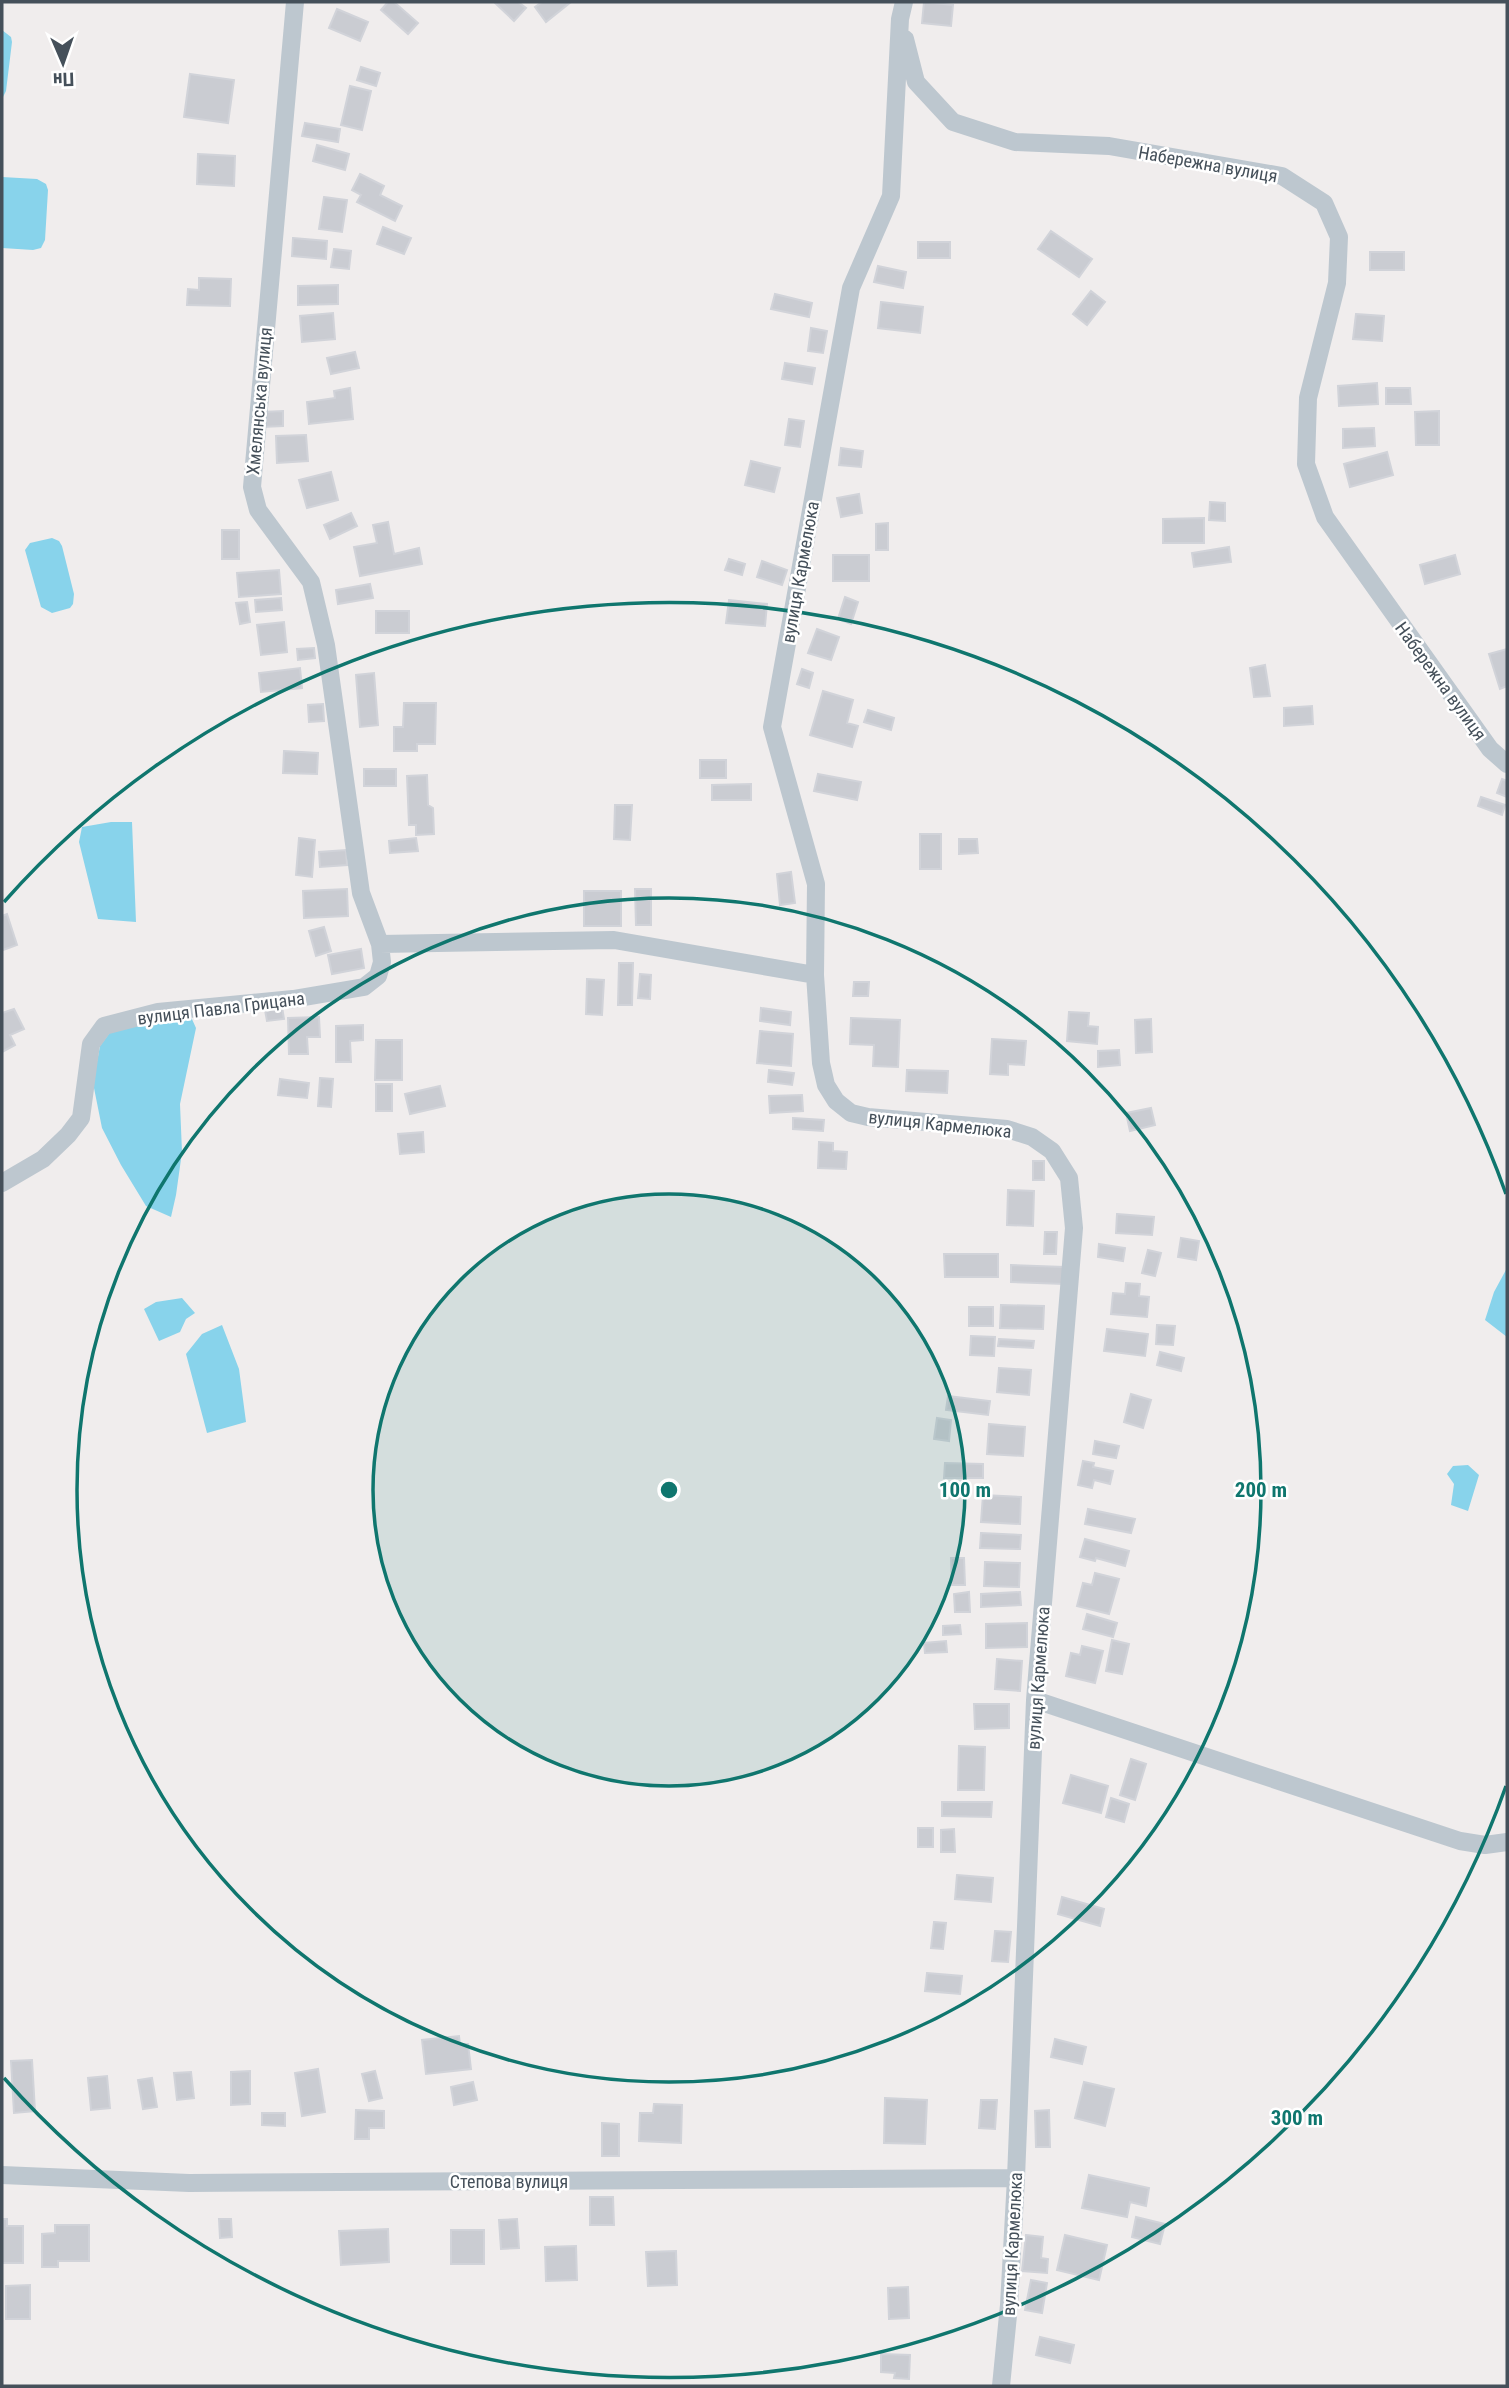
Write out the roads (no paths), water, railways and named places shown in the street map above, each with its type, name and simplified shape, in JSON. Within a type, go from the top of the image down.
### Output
[{"type":"street","name":"Хмелянська вулиця","points":[[295,2],[252,487],[263,519],[311,582],[326,645],[360,893],[380,944]]},
{"type":"street","name":"Набережна вулиця","points":[[902,10],[916,82],[953,122],[1015,142],[1110,146],[1282,176],[1324,203],[1339,237],[1337,283],[1308,398],[1306,464],[1325,517],[1490,749],[1507,764]]},
{"type":"street","name":"вулиця Кармелюка","points":[[902,10],[891,196],[851,288],[772,727],[816,884],[815,975],[821,1063],[826,1085],[836,1101],[851,1113],[868,1117],[1007,1129],[1032,1137],[1052,1151],[1069,1178],[1074,1228],[1035,1700],[1016,2178],[1009,2305],[1001,2386]]},
{"type":"street","points":[[380,944],[614,940],[815,975]]},
{"type":"street","name":"вулиця Павла Грицана","points":[[2,1183],[43,1159],[81,1118],[90,1044],[104,1026],[158,1012],[293,999],[364,987],[378,976],[382,962],[380,944]]},
{"type":"street","points":[[1035,1700],[1460,1841],[1485,1844],[1507,1842]]},
{"type":"street","name":"Степова вулиця","points":[[2,2175],[189,2183],[1016,2178]]},
{"type":"water","points":[[2,30],[11,37],[12,42],[6,91],[2,99]]},
{"type":"water","points":[[2,177],[37,179],[46,184],[48,190],[45,240],[41,248],[2,248]]},
{"type":"water","points":[[52,538],[62,546],[74,594],[70,608],[52,613],[41,607],[25,550],[30,543]]},
{"type":"water","points":[[132,822],[136,922],[98,919],[79,842],[82,827]]},
{"type":"water","points":[[191,1017],[196,1028],[180,1104],[182,1152],[171,1217],[146,1206],[121,1165],[102,1128],[93,1083],[100,1046],[116,1024]]},
{"type":"water","points":[[1507,1268],[1507,1337],[1485,1320],[1494,1292]]},
{"type":"water","points":[[182,1298],[195,1313],[186,1319],[180,1332],[159,1341],[144,1309],[156,1302]]},
{"type":"water","points":[[222,1325],[239,1369],[246,1422],[207,1433],[186,1354],[202,1334]]},
{"type":"water","points":[[1468,1465],[1479,1475],[1468,1511],[1451,1505],[1454,1484],[1447,1474],[1453,1466]]}]
